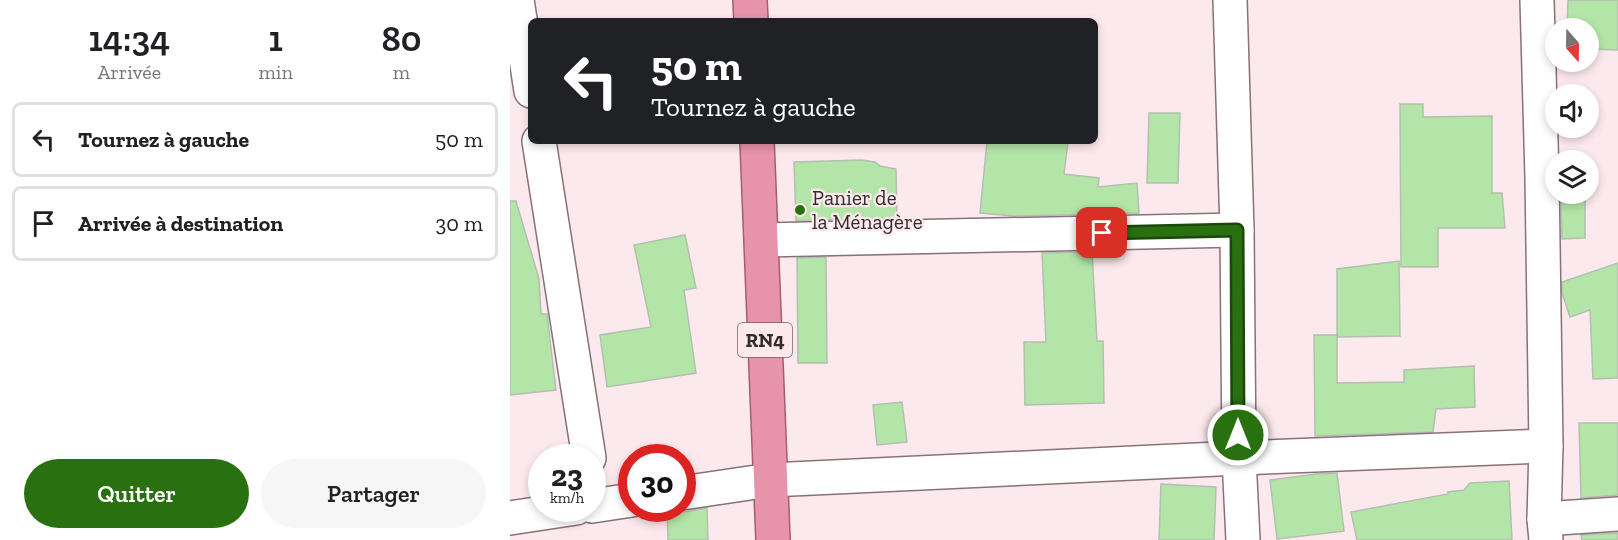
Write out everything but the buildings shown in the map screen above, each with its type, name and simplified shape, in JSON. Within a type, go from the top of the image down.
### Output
[{"type":"highway","points":[[750,0],[751,18]]},
{"type":"highway","name":"RN4","points":[[757,144],[773,540]]},
{"type":"street","points":[[517,0],[528,72]]},
{"type":"street","points":[[1230,0],[1237,230],[1242,540]]},
{"type":"street","points":[[1537,0],[1542,177],[1545,529],[1618,514]]},
{"type":"street","points":[[539,144],[587,444]]},
{"type":"street","points":[[762,240],[1237,230]]},
{"type":"street","points":[[696,491],[770,480],[1546,446]]},
{"type":"street","points":[[510,518],[528,514]]},
{"type":"place","name":"Panier de la Ménagère","points":[[800,210]]},
{"type":"route","points":[[1102,233],[1237,230],[1238,435]]}]
